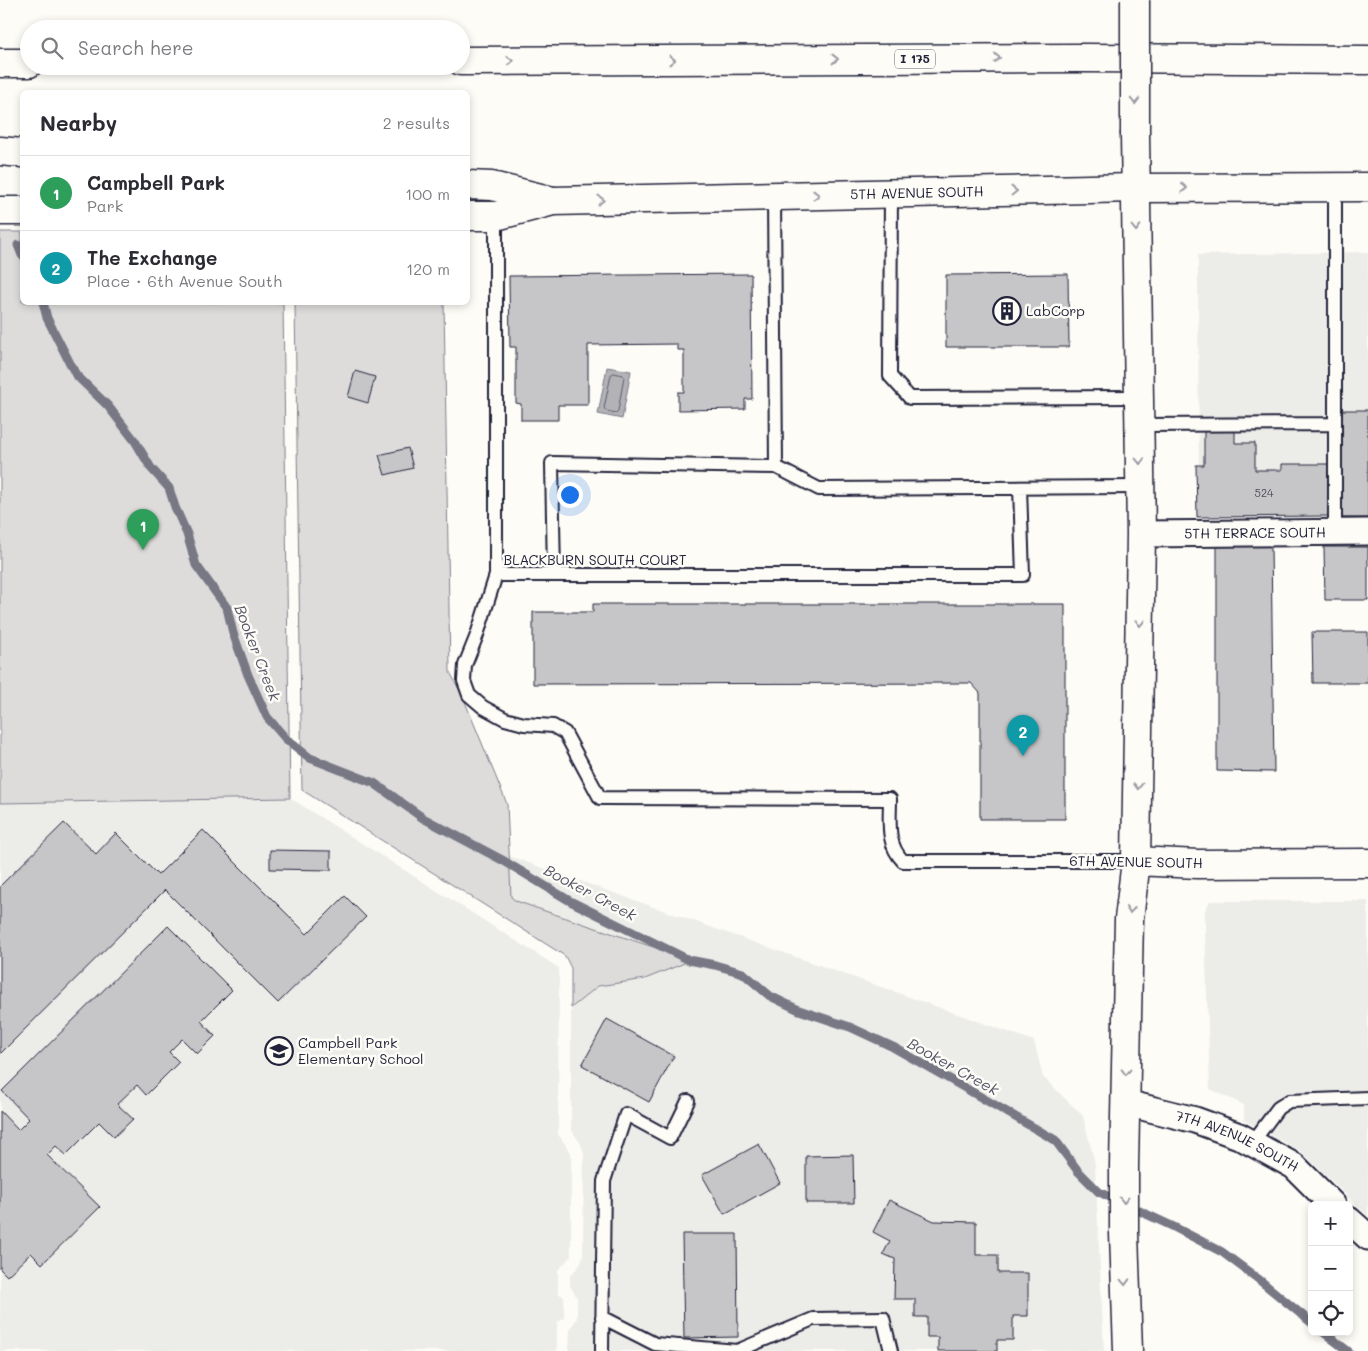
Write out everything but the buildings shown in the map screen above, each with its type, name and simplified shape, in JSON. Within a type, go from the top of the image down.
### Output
[{"type":"main road","points":[[1128,1351],[1124,1166],[1128,919],[1136,862],[1141,534],[1135,188],[1135,0]]},
{"type":"main road","name":"I 175","points":[[470,61],[1074,58],[1368,60]]},
{"type":"main road","points":[[0,63],[20,63]]},
{"type":"main road","points":[[0,151],[20,153]]},
{"type":"main road","points":[[470,185],[492,186],[553,201]]},
{"type":"main road","name":"5TH AVENUE SOUTH","points":[[470,216],[496,216],[553,201],[1135,188],[1368,187]]},
{"type":"main road","points":[[0,211],[20,211]]},
{"type":"main road","name":"6TH AVENUE SOUTH","points":[[1136,862],[1198,864],[1368,863]]},
{"type":"street","name":"5TH TERRACE SOUTH","points":[[1141,534],[1368,532]]},
{"type":"street","name":"7TH AVENUE SOUTH","points":[[1126,1103],[1195,1120],[1239,1136],[1294,1166],[1329,1201]]},
{"type":"street","points":[[1353,1223],[1368,1236]]},
{"type":"lane","points":[[1335,187],[1336,532]]},
{"type":"lane","points":[[891,194],[890,376],[910,398],[1139,397]]},
{"type":"lane","points":[[774,195],[776,467]]},
{"type":"lane","name":"BLACKBURN SOUTH COURT","points":[[496,216],[496,575],[1023,575],[1020,488]]},
{"type":"lane","points":[[1139,425],[1336,424]]},
{"type":"lane","points":[[554,575],[552,463],[776,467],[819,489],[1140,487]]},
{"type":"lane","name":"6TH AVENUE SOUTH","points":[[496,575],[477,635],[464,665],[464,681],[469,695],[483,707],[505,719],[524,724],[553,726],[565,733],[600,798],[890,799],[891,841],[893,848],[903,860],[1136,862]]},
{"type":"lane","points":[[1252,1143],[1278,1108],[1289,1101],[1368,1098]]},
{"type":"lane","points":[[602,1351],[604,1181],[626,1114],[670,1138],[688,1101]]},
{"type":"lane","points":[[602,1317],[655,1344],[737,1350],[813,1319],[883,1318],[890,1351]]},
{"type":"shaded area","points":[[0,232],[20,232],[20,305],[283,305],[290,798],[0,803]]},
{"type":"shaded area","points":[[1368,252],[1368,515],[1199,516],[1198,255]]},
{"type":"shaded area","points":[[295,305],[444,305],[450,672],[463,697],[507,804],[511,897],[516,901],[692,960],[645,979],[598,986],[571,1008],[571,968],[565,956],[302,790]]},
{"type":"shaded area","name":"Campbell Park Elementary School","points":[[290,798],[559,968],[558,1134],[571,1153],[571,1256],[558,1270],[558,1293],[564,1297],[564,1318],[557,1323],[557,1351],[0,1351],[0,803]]},
{"type":"shaded area","points":[[509,856],[1034,1041],[1043,1077],[1083,1116],[1095,1164],[1104,1351],[569,1351],[570,1330],[577,1318],[577,1297],[570,1286],[570,1276],[579,1266],[583,1256],[584,1153],[581,1144],[571,1129],[571,1008],[598,986],[645,979],[691,960],[516,901],[511,897]]},
{"type":"shaded area","points":[[1210,901],[1368,901],[1368,1216],[1303,1153],[1244,1120],[1244,1105],[1210,1089],[1205,910]]},
{"type":"water","points":[[607,367],[631,371],[622,419],[598,414]]},
{"type":"waterway","name":"Booker Creek","points":[[18,245],[20,250]]},
{"type":"waterway","name":"Booker Creek","points":[[44,305],[47,318],[76,375],[108,406],[135,441],[151,468],[169,488],[187,534],[196,565],[227,608],[233,633],[248,675],[267,717],[286,739],[310,758],[374,783],[423,818],[504,861],[570,901],[689,960],[743,973],[770,996],[799,1010],[850,1027],[893,1047],[953,1081],[1055,1140],[1078,1171],[1099,1192],[1222,1252],[1308,1320]]},
{"type":"waterway","name":"Booker Creek","points":[[1328,1336],[1348,1351]]},
{"type":"place","name":"LabCorp","points":[[1007,311]]},
{"type":"place","name":"Campbell Park","points":[[143,550]]},
{"type":"place","name":"The Exchange","points":[[1023,756]]},
{"type":"place","name":"Campbell Park Elementary School","points":[[279,1051]]}]
